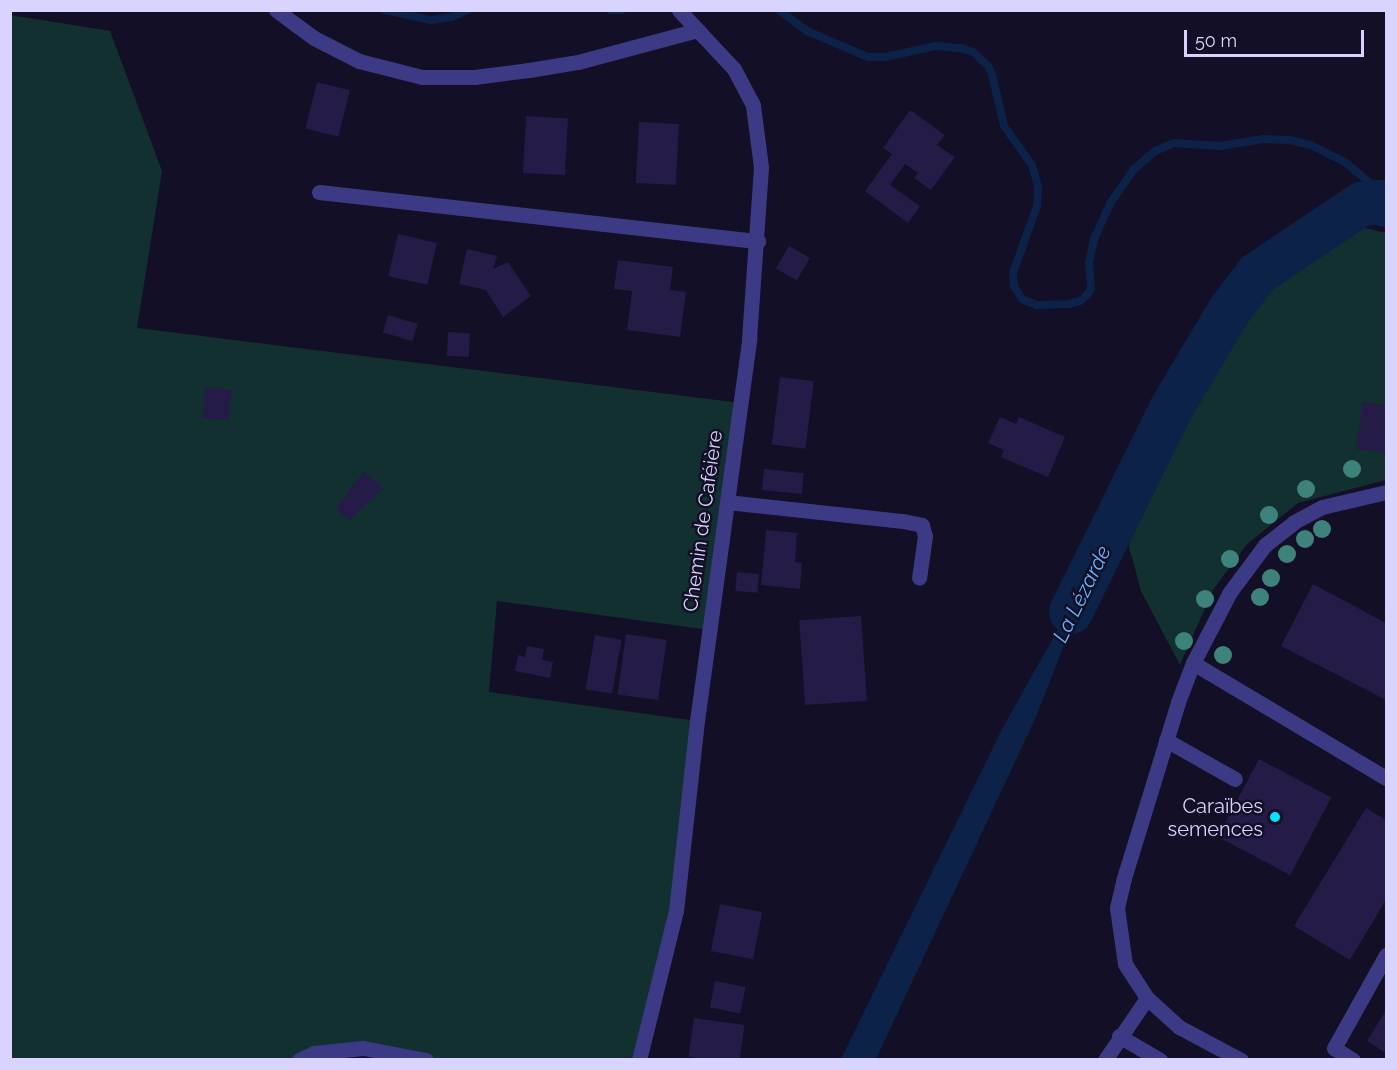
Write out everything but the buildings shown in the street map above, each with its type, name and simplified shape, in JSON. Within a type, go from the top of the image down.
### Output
[{"type":"street","points":[[276,10],[314,38],[359,61],[422,77],[474,77],[568,64],[698,30]]},
{"type":"street","name":"Chemin de Caféière","points":[[639,1059],[676,911],[697,721],[749,339],[758,241],[761,167],[753,105],[734,69],[679,10]]},
{"type":"street","points":[[319,192],[758,241]]},
{"type":"street","points":[[1241,1059],[1179,1028],[1147,998],[1125,964],[1117,908],[1140,819],[1193,663],[1230,592],[1265,545],[1294,522],[1322,507],[1386,492]]},
{"type":"street","points":[[727,502],[922,525],[925,536],[919,578]]},
{"type":"street","points":[[1193,663],[1386,778]]},
{"type":"street","points":[[1166,740],[1236,779]]},
{"type":"street","points":[[1353,1059],[1334,1048],[1386,955]]},
{"type":"street","points":[[1105,1059],[1147,998]]},
{"type":"street","points":[[1119,1036],[1160,1059]]},
{"type":"street","points":[[299,1059],[314,1053],[363,1048],[426,1059]]},
{"type":"green space","points":[[10,15],[110,31],[162,171],[137,328],[741,403],[710,630],[497,601],[489,692],[697,721],[676,911],[639,1059],[426,1060],[363,1048],[299,1060],[11,1059]]},
{"type":"green space","points":[[1361,227],[1386,233],[1386,480],[1298,503],[1247,544],[1213,590],[1180,665],[1141,591],[1129,547],[1132,520],[1145,488],[1218,346],[1268,281],[1292,259],[1341,231]]},
{"type":"water","points":[[1097,560],[1036,717],[876,1059],[841,1059],[1002,729]]},
{"type":"waterway","points":[[385,10],[430,20],[452,17],[467,10]]},
{"type":"waterway","points":[[611,10],[622,10]]},
{"type":"waterway","points":[[779,10],[807,31],[868,57],[885,57],[936,46],[961,48],[973,52],[988,66],[992,74],[1004,126],[1032,165],[1038,186],[1037,206],[1013,273],[1014,286],[1022,299],[1037,305],[1068,304],[1080,301],[1087,295],[1091,289],[1089,263],[1094,239],[1111,202],[1133,170],[1155,151],[1174,143],[1220,146],[1263,139],[1289,140],[1311,145],[1345,162],[1370,183],[1370,197],[1361,204]]},
{"type":"waterway","name":"La Lézarde","points":[[1071,612],[1171,409],[1229,311],[1257,274],[1361,204],[1379,202],[1386,205]]},
{"type":"place","name":"Caraïbes semences","points":[[1275,817]]}]
